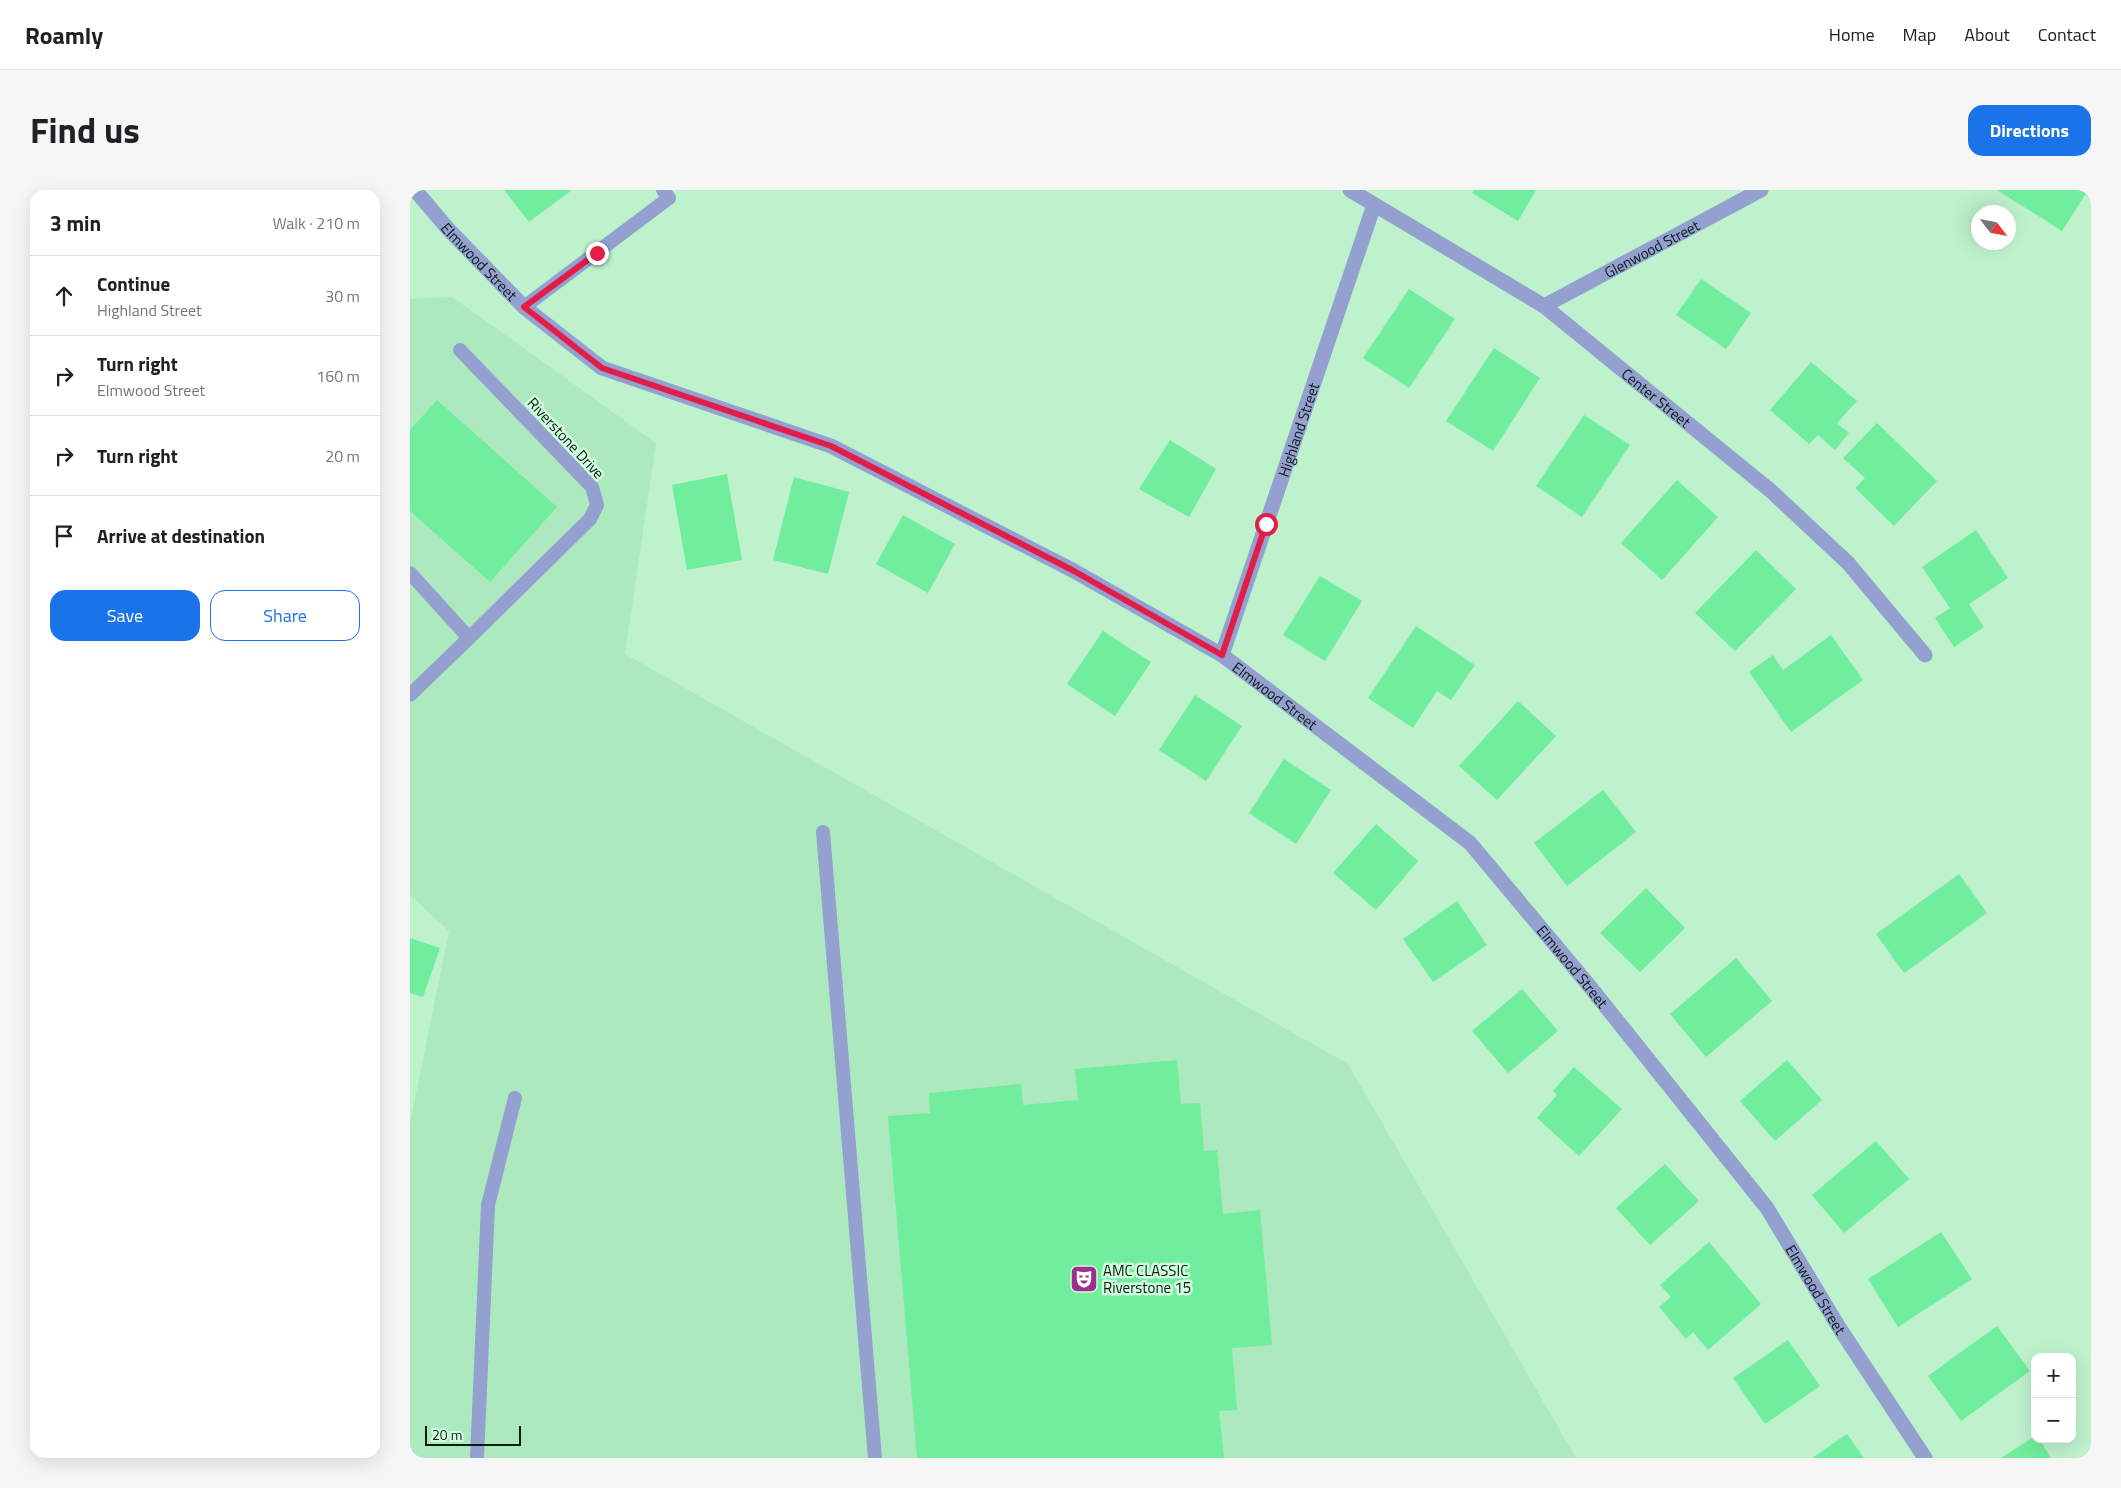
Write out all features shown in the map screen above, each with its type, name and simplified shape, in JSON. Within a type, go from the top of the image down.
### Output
[{"type":"street","name":"Elmwood Street","points":[[415,190],[448,230],[524,307],[602,368],[831,446],[1074,571],[1222,655],[1470,843],[1587,983],[1767,1208],[1840,1330],[1925,1458]]},
{"type":"street","name":"Center Street","points":[[1350,190],[1544,306],[1771,491],[1848,563],[1925,655]]},
{"type":"street","name":"Glenwood Street","points":[[1544,306],[1761,190]]},
{"type":"street","name":"Highland Street","points":[[1222,655],[1374,205]]},
{"type":"lane","points":[[524,307],[669,198],[663,190]]},
{"type":"lane","name":"Riverstone Drive","points":[[410,695],[590,518],[598,505],[592,487],[460,350]]},
{"type":"lane","points":[[410,573],[469,638]]},
{"type":"lane","points":[[823,832],[875,1458]]},
{"type":"lane","points":[[477,1458],[488,1205],[515,1098]]},
{"type":"shaded area","points":[[452,297],[656,443],[625,654],[1348,1064],[1576,1458],[410,1458],[410,1123],[449,931],[410,895],[410,299]]},
{"type":"building","points":[[504,190],[572,190],[529,222]]},
{"type":"building","points":[[1474,190],[1536,190],[1518,221],[1472,193]]},
{"type":"building","points":[[1997,190],[2091,190],[2091,198],[2085,195],[2062,231]]},
{"type":"building","points":[[1701,279],[1751,313],[1726,349],[1676,315]]},
{"type":"building","points":[[1409,289],[1455,319],[1409,388],[1363,358]]},
{"type":"building","points":[[1494,348],[1540,378],[1493,451],[1446,421]]},
{"type":"building","points":[[1811,362],[1857,401],[1837,423],[1849,433],[1835,450],[1818,435],[1809,444],[1770,410]]},
{"type":"building","points":[[437,400],[557,507],[490,582],[410,511],[410,430]]},
{"type":"building","points":[[1584,415],[1630,445],[1582,517],[1536,486]]},
{"type":"building","points":[[1877,423],[1937,481],[1894,526],[1855,488],[1865,478],[1843,458]]},
{"type":"building","points":[[1170,440],[1216,469],[1189,517],[1139,489]]},
{"type":"building","points":[[727,474],[742,560],[687,570],[672,485]]},
{"type":"building","points":[[794,477],[849,492],[828,574],[773,560]]},
{"type":"building","points":[[1677,480],[1718,517],[1662,580],[1621,543]]},
{"type":"building","points":[[903,515],[955,544],[928,593],[876,564]]},
{"type":"building","points":[[1976,530],[2008,578],[1969,604],[1984,627],[1954,647],[1935,618],[1950,608],[1922,567]]},
{"type":"building","points":[[1756,550],[1796,589],[1735,651],[1695,613]]},
{"type":"building","points":[[1320,576],[1362,601],[1325,661],[1283,635]]},
{"type":"building","points":[[1416,626],[1475,665],[1451,700],[1437,691],[1413,728],[1368,698]]},
{"type":"building","points":[[1103,631],[1151,662],[1115,716],[1067,684]]},
{"type":"building","points":[[1831,635],[1863,680],[1791,732],[1749,672],[1773,655],[1783,670]]},
{"type":"building","points":[[1195,695],[1242,726],[1206,781],[1159,750]]},
{"type":"building","points":[[1518,701],[1556,736],[1497,800],[1459,766]]},
{"type":"building","points":[[1284,759],[1331,790],[1296,844],[1249,813]]},
{"type":"building","points":[[1603,790],[1636,832],[1567,886],[1534,843]]},
{"type":"building","points":[[1376,824],[1418,861],[1376,910],[1333,873]]},
{"type":"building","points":[[1959,874],[1987,913],[1904,973],[1876,934]]},
{"type":"building","points":[[1646,888],[1685,928],[1640,972],[1600,933]]},
{"type":"building","points":[[1457,901],[1487,945],[1433,982],[1403,939]]},
{"type":"building","points":[[410,938],[440,948],[423,997],[410,993]]},
{"type":"building","points":[[1736,958],[1772,1001],[1706,1057],[1670,1014]]},
{"type":"building","points":[[1522,989],[1558,1031],[1508,1073],[1472,1031]]},
{"type":"building","name":"AMC CLASSIC Riverstone 15","points":[[1177,1060],[1181,1104],[1200,1103],[1204,1151],[1217,1150],[1223,1214],[1260,1210],[1272,1345],[1232,1348],[1237,1410],[1219,1411],[1224,1458],[917,1458],[888,1116],[930,1113],[929,1093],[1021,1084],[1023,1105],[1078,1100],[1075,1069]]},
{"type":"building","points":[[1787,1060],[1822,1100],[1775,1141],[1740,1101]]},
{"type":"building","points":[[1574,1067],[1622,1109],[1579,1156],[1537,1118],[1557,1095],[1553,1091]]},
{"type":"building","points":[[1876,1141],[1909,1179],[1844,1233],[1812,1195]]},
{"type":"building","points":[[1665,1164],[1699,1201],[1650,1245],[1616,1208]]},
{"type":"building","points":[[1941,1232],[1972,1279],[1898,1327],[1868,1279]]},
{"type":"building","points":[[1709,1242],[1761,1304],[1708,1350],[1693,1332],[1686,1339],[1659,1307],[1671,1297],[1660,1285]]},
{"type":"building","points":[[1997,1326],[2030,1371],[1961,1421],[1928,1376]]},
{"type":"building","points":[[1788,1340],[1820,1386],[1765,1424],[1733,1378]]},
{"type":"building","points":[[1847,1434],[1864,1458],[1812,1458]]},
{"type":"building","points":[[2031,1439],[2031,1443],[2042,1443],[2051,1458],[2001,1458]]},
{"type":"place","name":"AMC CLASSIC Riverstone 15","points":[[1084,1279]]},
{"type":"route","points":[[597,253],[524,307],[602,368],[831,446],[1074,571],[1222,655],[1266,524]]}]
